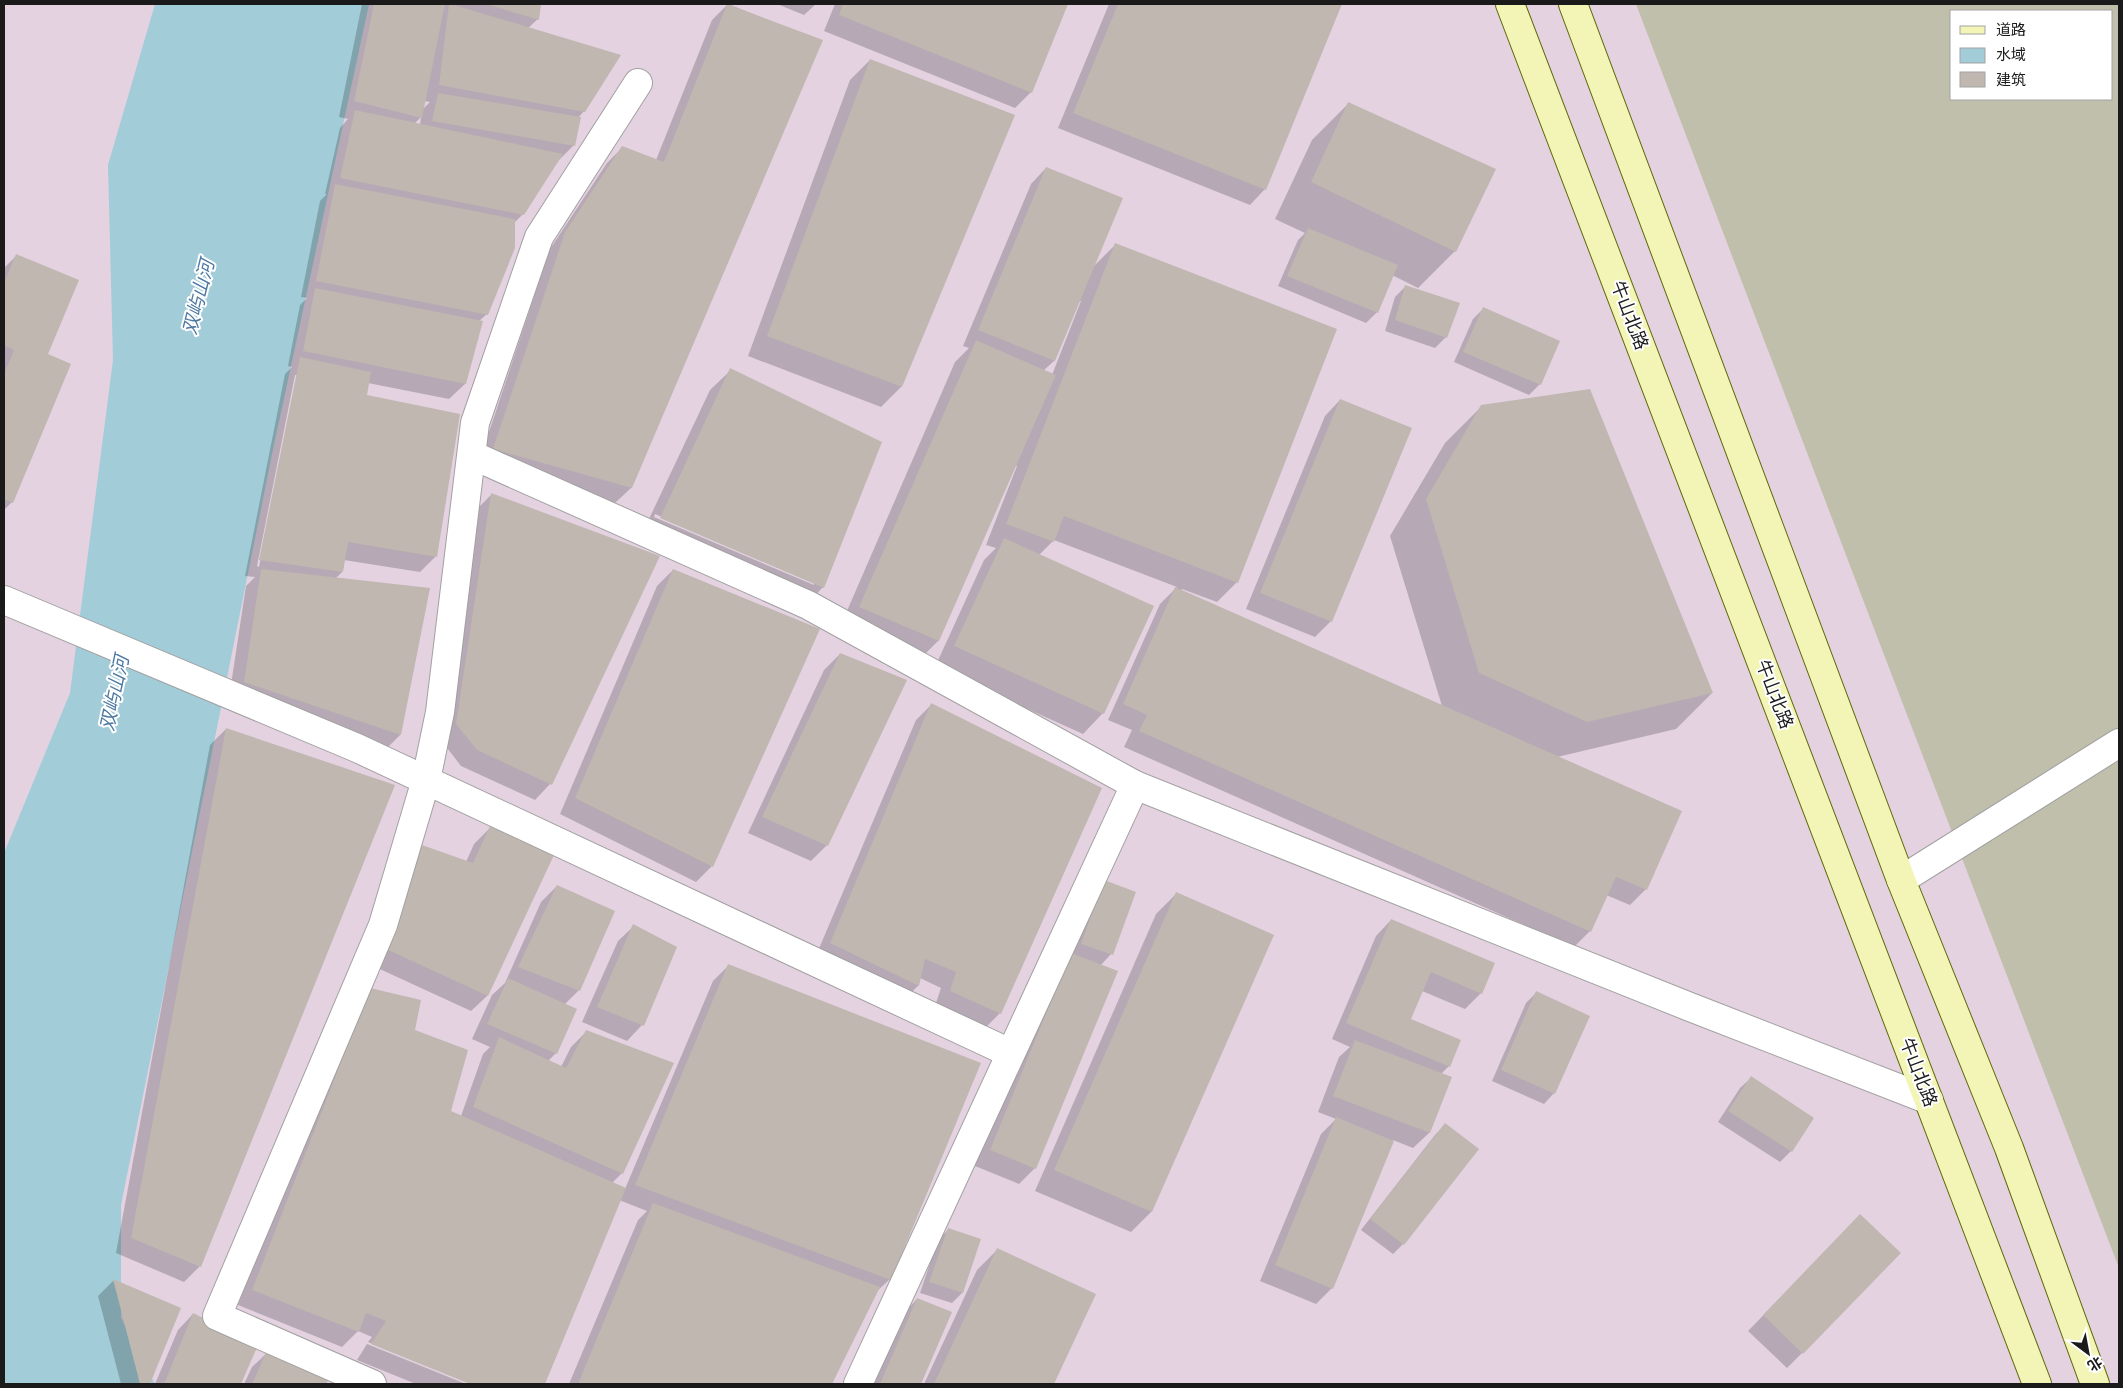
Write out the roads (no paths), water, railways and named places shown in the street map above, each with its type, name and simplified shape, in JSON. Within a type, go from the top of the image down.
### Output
[{"type":"main road","name":"牛山北路","points":[[1510,4],[2037,1384]]},
{"type":"main road","points":[[1573,4],[1901,880],[2009,1148],[2095,1384]]},
{"type":"street","points":[[372,1384],[216,1316],[383,925],[426,780],[440,712],[475,422],[539,237],[638,83]]},
{"type":"street","points":[[472,455],[808,605],[1135,785],[1690,1007],[1930,1100]]},
{"type":"street","points":[[4,600],[357,748],[1010,1053]]},
{"type":"street","points":[[1901,880],[2119,743]]},
{"type":"street","points":[[858,1384],[1135,785]]},
{"type":"water","name":"双屿山河","points":[[155,4],[369,4],[272,454],[121,1205],[121,1318],[155,1384],[4,1384],[4,853],[70,693],[113,360],[108,165]]}]
